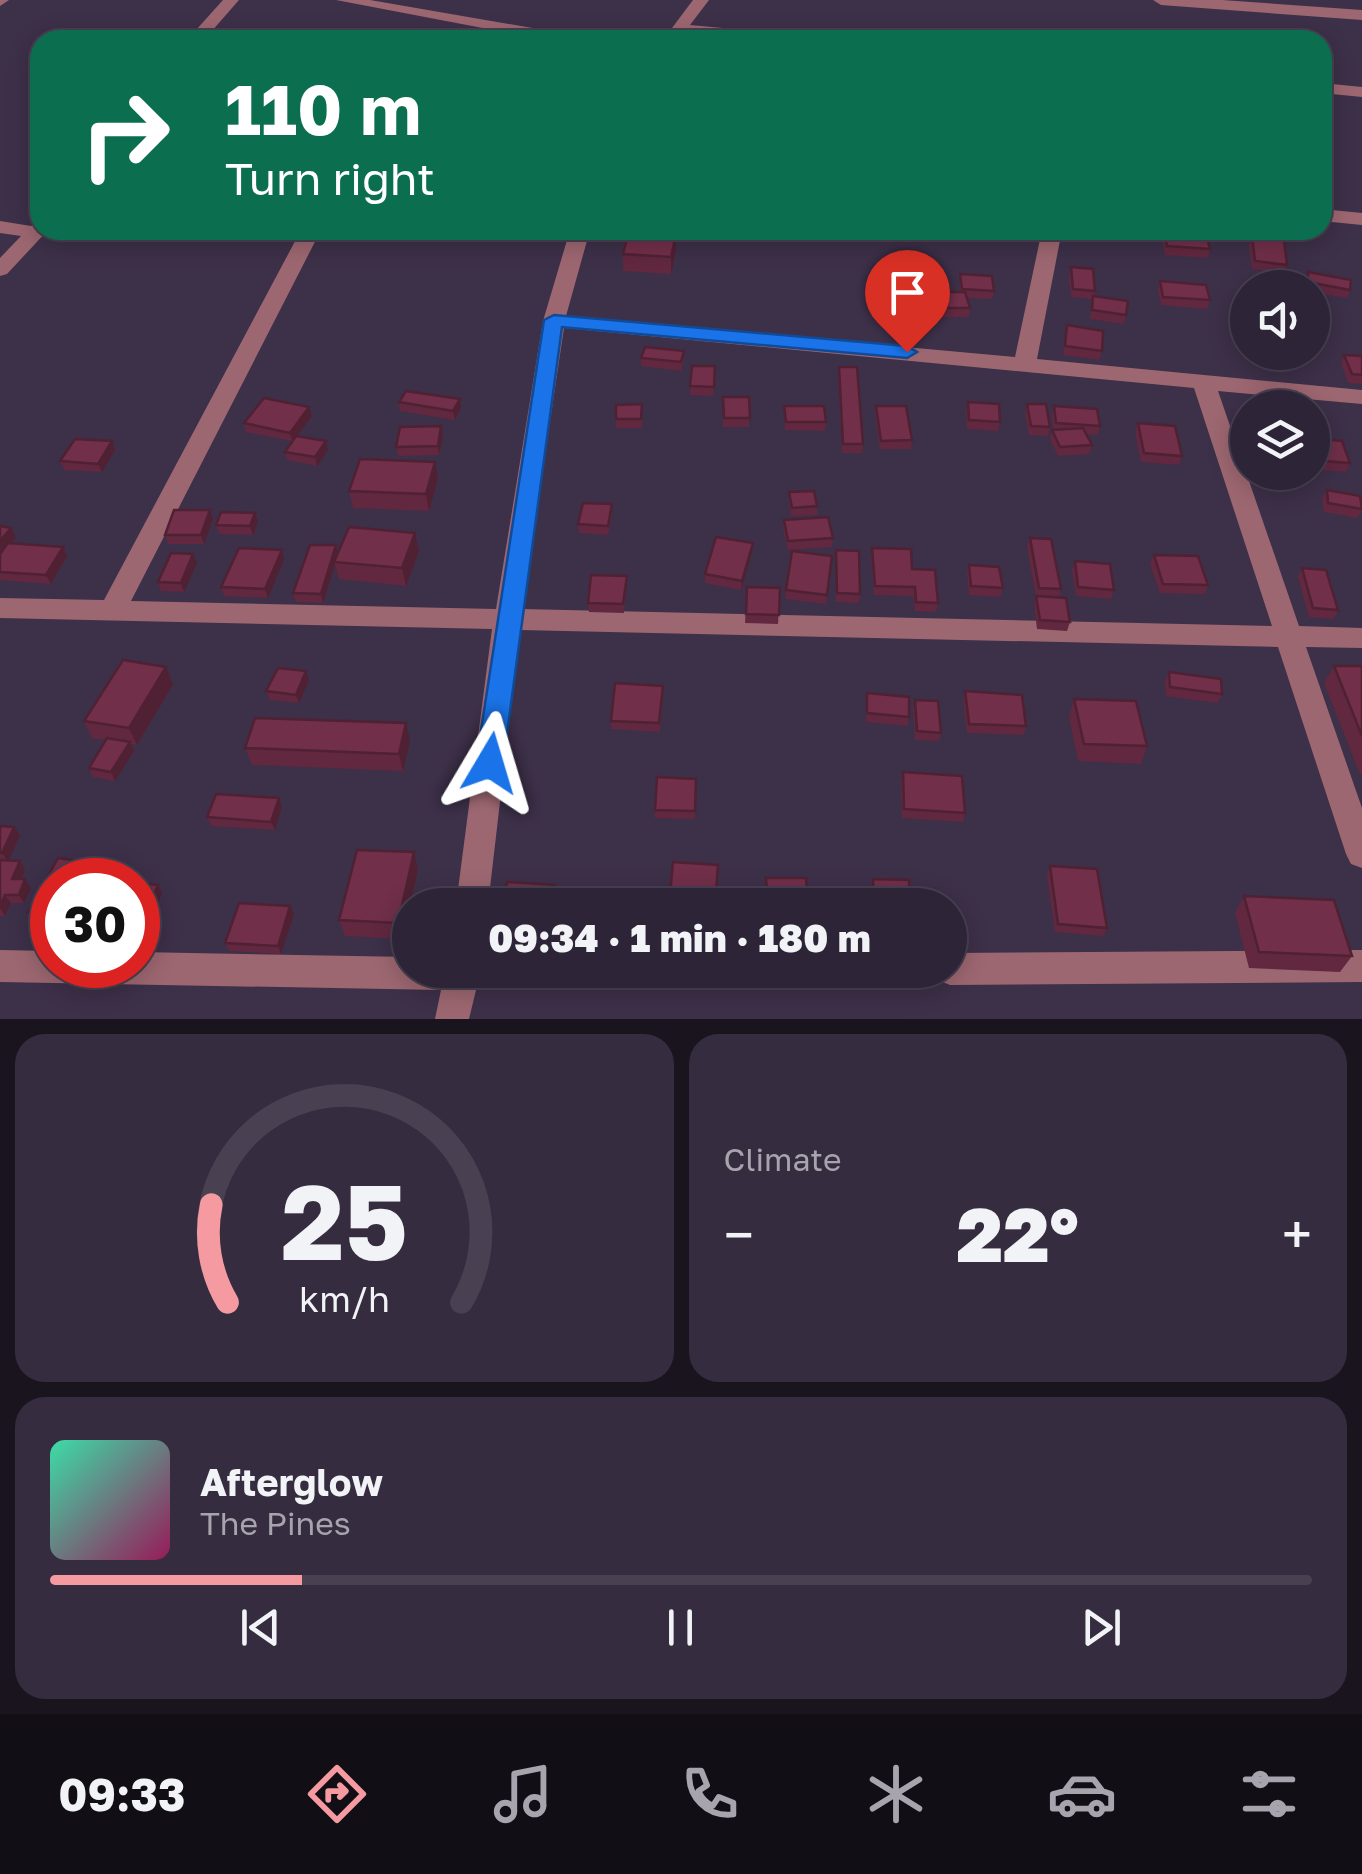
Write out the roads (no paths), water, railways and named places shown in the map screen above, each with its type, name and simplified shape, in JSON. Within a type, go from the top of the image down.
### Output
[{"type":"street","points":[[204,30],[232,0]]},
{"type":"street","points":[[344,0],[435,22],[496,30]]},
{"type":"street","points":[[678,30],[702,0]]},
{"type":"street","points":[[1161,0],[1362,15]]},
{"type":"street","points":[[1332,89],[1362,92]]},
{"type":"street","points":[[1332,216],[1362,219]]},
{"type":"street","points":[[0,227],[30,229]]},
{"type":"street","points":[[0,270],[30,238]]},
{"type":"street","points":[[112,613],[306,240]]},
{"type":"street","points":[[474,888],[508,622],[554,320],[577,240]]},
{"type":"street","points":[[1025,362],[1050,240]]},
{"type":"street","points":[[554,320],[1362,396]]},
{"type":"street","points":[[1203,381],[1362,854]]},
{"type":"street","points":[[0,608],[1362,638]]},
{"type":"street","points":[[0,966],[392,971]]},
{"type":"street","points":[[967,969],[1362,966]]},
{"type":"street","points":[[452,1019],[459,988]]}]
